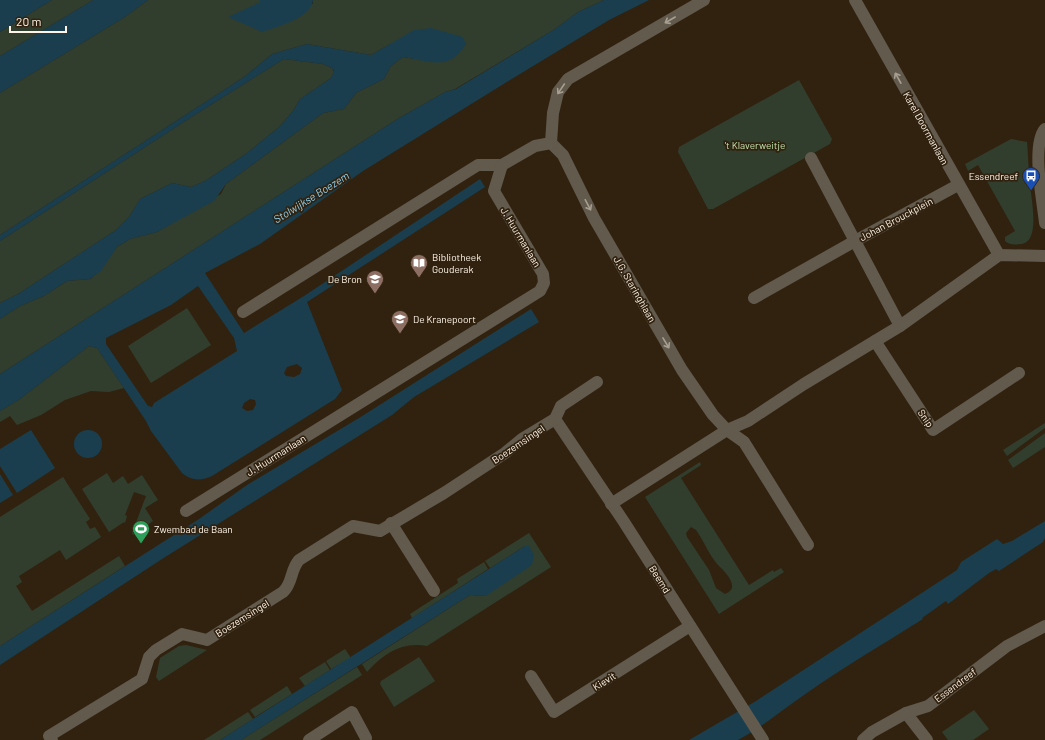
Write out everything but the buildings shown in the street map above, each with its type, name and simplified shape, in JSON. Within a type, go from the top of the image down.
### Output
[{"type":"street","points":[[243,312],[478,165],[502,165],[535,146],[550,143],[553,113],[558,92],[568,79],[704,0]]},
{"type":"street","name":"Karel Doormanlaan","points":[[855,0],[998,255]]},
{"type":"street","points":[[1042,133],[1038,151],[1045,223]]},
{"type":"street","name":"J.G. Staringhlaan","points":[[550,143],[563,155],[594,218],[678,362],[713,415],[727,430]]},
{"type":"street","points":[[754,298],[855,241],[811,158]]},
{"type":"street","name":"J. Huurmanlaan","points":[[186,511],[540,291],[544,283],[543,274],[494,191],[502,165]]},
{"type":"street","name":"Johan Brouckplein","points":[[900,326],[855,241],[958,185]]},
{"type":"street","points":[[611,504],[727,430],[748,421],[804,384],[900,326],[998,255],[1045,256]]},
{"type":"street","name":"Snip","points":[[875,341],[933,430],[1019,373]]},
{"type":"street","name":"Boezemsingel","points":[[50,738],[142,679],[149,657],[156,650],[182,634],[208,640],[289,587],[294,566],[299,560],[353,526],[380,531],[391,523],[444,493],[555,419],[561,406],[597,382]]},
{"type":"street","name":"Beemd","points":[[555,419],[761,737]]},
{"type":"street","points":[[727,430],[744,442],[808,545]]},
{"type":"street","points":[[391,523],[434,591]]},
{"type":"street","name":"Kievit","points":[[531,676],[554,712],[690,626]]},
{"type":"street","name":"Essendreef","points":[[863,740],[872,732],[906,713],[928,706],[1007,646],[1044,629]]},
{"type":"street","points":[[309,740],[352,712],[366,738]]},
{"type":"street","points":[[906,713],[928,740]]},
{"type":"green space","points":[[52,0],[93,0],[0,56],[0,32]]},
{"type":"green space","points":[[148,0],[260,0],[261,2],[313,4],[313,0],[604,0],[578,12],[555,29],[455,89],[445,92],[399,118],[0,374],[0,319],[20,306],[44,296],[67,281],[91,279],[117,247],[130,239],[157,232],[221,194],[226,184],[323,113],[344,109],[356,93],[384,79],[391,66],[403,57],[415,59],[390,44],[371,55],[307,44],[272,54],[244,77],[0,235],[0,93],[125,17]]},
{"type":"green space","points":[[284,59],[323,64],[332,68],[334,72],[331,78],[300,99],[293,111],[279,127],[247,153],[205,181],[191,187],[172,183],[140,199],[129,217],[116,230],[18,294],[0,303],[0,241]]},
{"type":"green space","name":"'t Klaverweitje","points":[[799,80],[832,139],[830,144],[713,209],[708,209],[678,152],[679,147]]},
{"type":"green space","points":[[1011,139],[1027,142],[1029,173],[1024,174],[1025,184],[1030,184],[1033,209],[1033,228],[1031,236],[1027,241],[1017,245],[1005,241],[1005,237],[1015,231],[978,165],[968,171],[965,164]]},
{"type":"green space","points":[[187,308],[211,345],[151,383],[128,346]]},
{"type":"green space","points":[[89,346],[97,348],[124,388],[109,392],[91,391],[65,400],[41,415],[17,425],[10,416],[0,422],[0,411],[20,399]]},
{"type":"green space","points":[[1045,423],[1045,428],[1007,456],[1003,450]]},
{"type":"green space","points":[[1045,433],[1045,447],[1013,468],[1008,460]]},
{"type":"green space","points":[[700,462],[701,465],[681,478],[749,585],[773,570],[774,572],[781,568],[784,572],[719,614],[645,497]],"holes":[[[691,527],[696,530],[715,561],[730,579],[732,588],[725,594],[716,588],[709,570],[687,537],[686,533]]]},
{"type":"green space","points":[[107,473],[113,483],[123,476],[128,484],[142,475],[158,500],[145,508],[153,521],[133,535],[132,533],[146,496],[134,492],[125,515],[127,516],[125,523],[124,522],[109,532],[82,489]]},
{"type":"green space","points":[[63,477],[90,519],[86,522],[90,529],[95,527],[101,537],[66,560],[60,550],[19,576],[22,582],[16,586],[32,611],[119,556],[125,566],[0,646],[0,517]]},
{"type":"green space","points":[[529,533],[551,567],[427,646],[409,645],[394,650],[367,672],[362,664],[470,595],[486,596],[525,546],[490,568],[485,561]]},
{"type":"green space","points":[[484,562],[488,569],[412,618],[410,614],[458,583],[457,579]]},
{"type":"green space","points":[[186,645],[207,650],[159,681],[156,677],[160,658],[179,646]]},
{"type":"green space","points":[[345,649],[351,658],[331,669],[326,661]]},
{"type":"green space","points":[[419,657],[435,681],[394,707],[380,684],[381,681]]},
{"type":"green space","points":[[325,662],[330,670],[305,686],[299,678]]},
{"type":"green space","points":[[357,667],[362,675],[260,740],[241,740]]},
{"type":"green space","points":[[287,686],[292,694],[255,717],[250,710]]},
{"type":"green space","points":[[974,710],[989,729],[973,740],[948,740],[942,732]]},
{"type":"green space","points":[[248,712],[253,719],[220,740],[204,740]]},
{"type":"water","points":[[0,0],[52,0],[0,32]]},
{"type":"water","points":[[93,0],[148,0],[125,17],[0,93],[0,56]]},
{"type":"water","points":[[260,0],[313,0],[307,12],[300,17],[262,32],[228,17],[260,2]]},
{"type":"water","name":"Stolwijkse Boezem","points":[[604,0],[649,0],[609,20],[515,77],[363,171],[260,244],[205,273],[244,333],[304,296],[480,179],[485,187],[307,302],[342,390],[335,399],[212,476],[204,479],[189,478],[182,473],[151,431],[146,421],[97,348],[89,346],[20,399],[0,411],[0,374],[399,118],[445,92],[456,89],[555,29],[578,12]],"holes":[[[198,286],[234,338],[237,351],[154,403],[152,407],[148,406],[106,344],[106,338],[171,305]],[[297,364],[302,368],[300,374],[294,377],[286,376],[284,373],[287,367]],[[250,399],[255,400],[256,404],[253,410],[247,411],[242,408],[244,403]]]},
{"type":"water","points":[[431,28],[463,37],[466,44],[460,53],[446,61],[430,62],[403,57],[391,66],[384,79],[356,93],[344,109],[323,113],[226,184],[214,201],[157,232],[130,239],[117,247],[101,271],[90,279],[67,281],[44,296],[20,306],[0,319],[0,303],[18,294],[116,230],[129,217],[140,199],[172,183],[191,187],[205,181],[247,153],[279,127],[293,111],[300,99],[331,78],[334,71],[332,68],[323,64],[284,59],[0,241],[0,235],[244,77],[272,54],[307,44],[371,55],[414,30]]},
{"type":"water","points":[[531,309],[539,322],[414,397],[392,415],[162,559],[0,665],[0,646],[199,519],[247,485],[359,418]]},
{"type":"water","points":[[31,430],[55,468],[17,493],[0,466],[0,449]]},
{"type":"water","points":[[88,430],[98,434],[102,444],[98,454],[88,458],[78,454],[74,444],[78,434]]},
{"type":"water","points":[[0,474],[13,495],[0,503]]},
{"type":"water","points":[[1045,521],[1045,538],[1043,542],[999,571],[996,569],[989,573],[948,604],[946,601],[922,618],[923,619],[833,675],[747,735],[738,740],[689,740],[756,701],[957,570],[961,562],[997,539],[1003,544],[1012,541]]},
{"type":"water","points":[[525,546],[529,546],[534,555],[532,565],[486,596],[470,595],[241,740],[220,740]]},
{"type":"place","name":"Essendreef","points":[[1031,191]]},
{"type":"place","name":"Bibliotheek Gouderak","points":[[419,278]]},
{"type":"place","name":"De Bron","points":[[375,294]]},
{"type":"place","name":"De Kranepoort","points":[[400,334]]},
{"type":"place","name":"Zwembad de Baan","points":[[141,544]]}]
